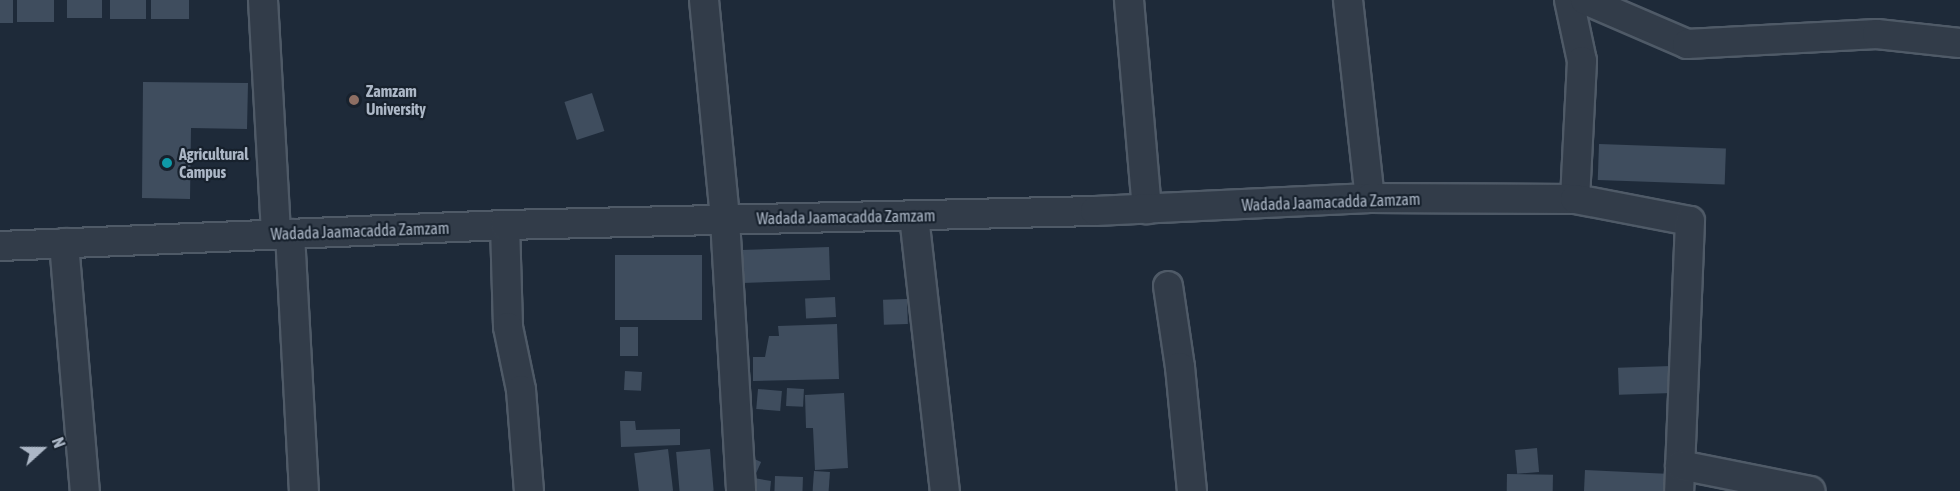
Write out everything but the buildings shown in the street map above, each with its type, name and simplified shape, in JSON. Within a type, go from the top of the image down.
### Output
[{"type":"street","points":[[263,0],[304,491]]},
{"type":"street","points":[[704,0],[725,220],[741,491]]},
{"type":"street","points":[[1129,0],[1147,209]]},
{"type":"street","points":[[1348,0],[1370,198]]},
{"type":"street","points":[[1569,0],[1582,62],[1575,200]]},
{"type":"street","points":[[1585,0],[1687,44],[1877,34],[1960,43]]},
{"type":"street","name":"Wadada Jaamacadda Zamzam","points":[[0,246],[505,225],[1147,209],[1370,198],[1575,200],[1690,221],[1679,478]]},
{"type":"street","points":[[914,216],[945,491]]},
{"type":"street","points":[[505,225],[508,327],[521,390],[529,491]]},
{"type":"street","points":[[64,243],[85,491]]},
{"type":"street","points":[[1168,286],[1180,367],[1192,491]]},
{"type":"street","points":[[1679,478],[1810,491]]},
{"type":"place","name":"Zamzam University","points":[[354,100]]},
{"type":"place","name":"Agricultural Campus","points":[[167,163]]}]
